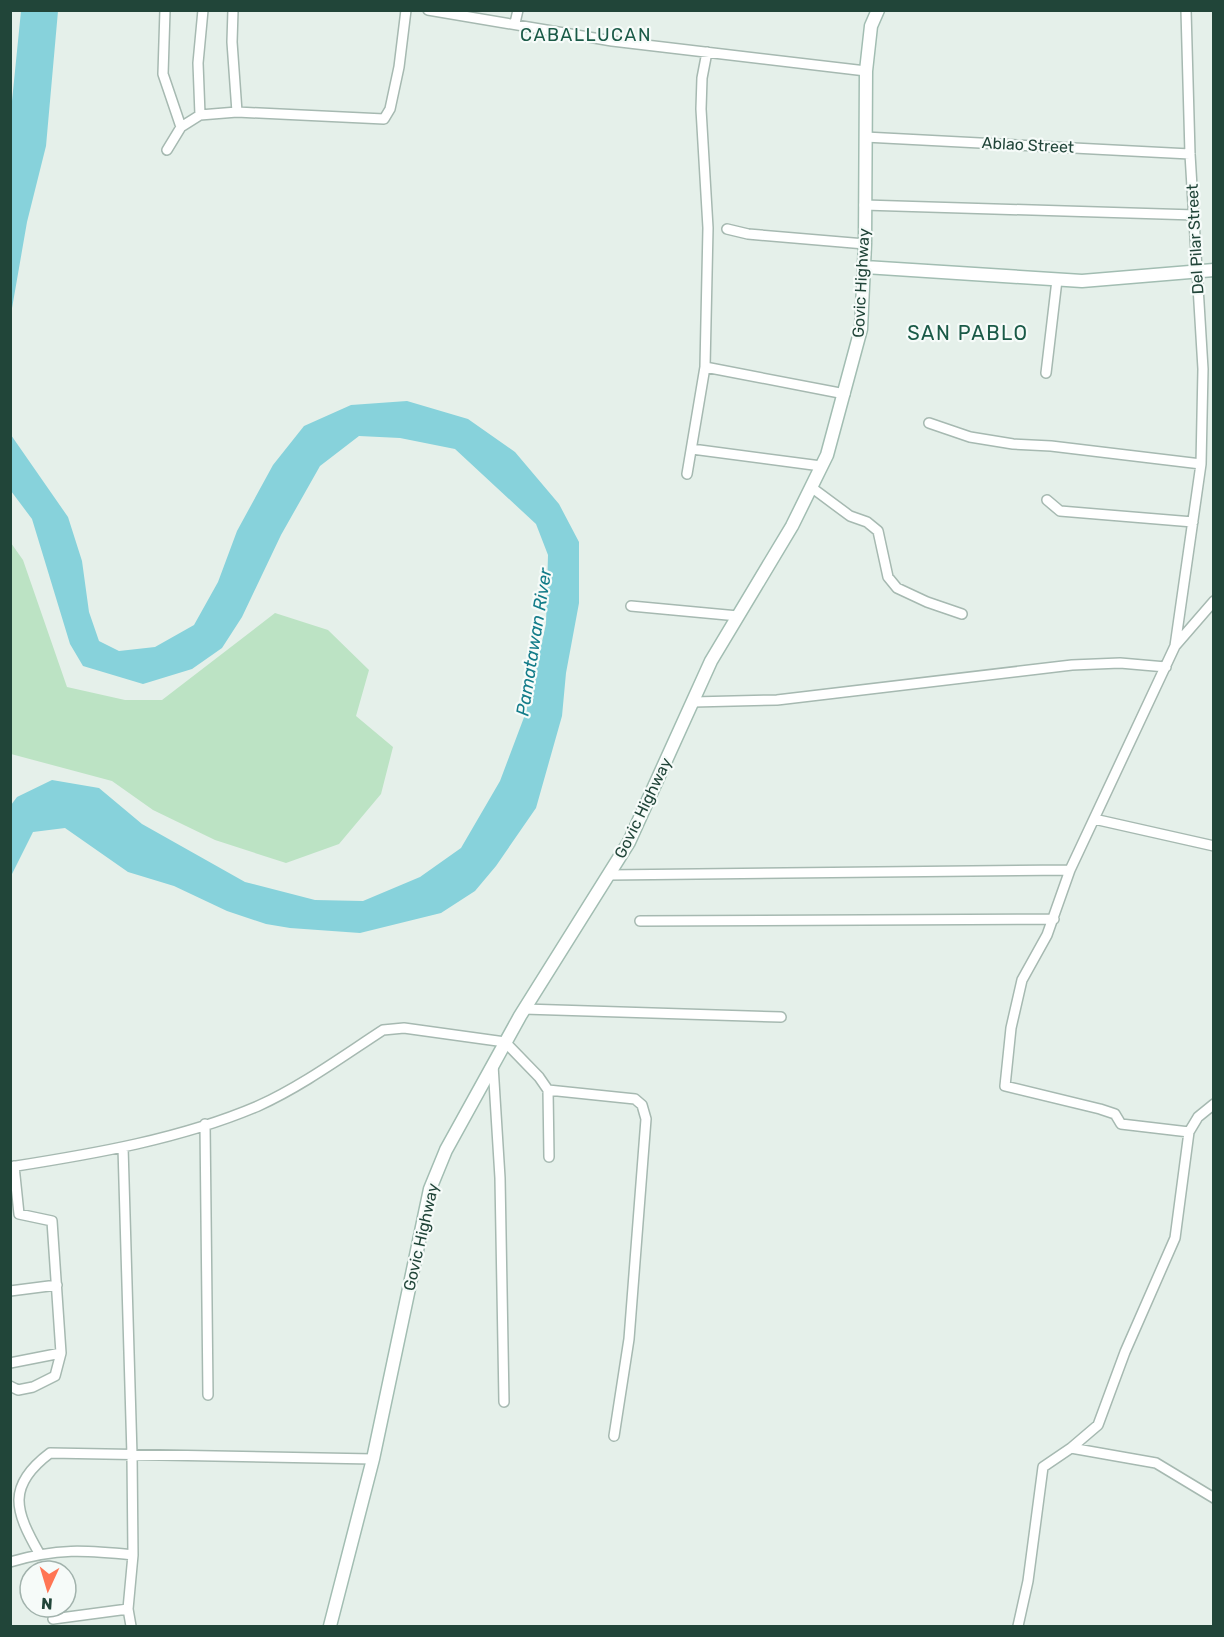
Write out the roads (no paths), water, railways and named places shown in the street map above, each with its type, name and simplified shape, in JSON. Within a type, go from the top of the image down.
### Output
[{"type":"main road","name":"Govic Highway","points":[[330,1626],[373,1459],[430,1189],[446,1150],[524,1010],[629,842],[711,662],[792,526],[827,455],[861,329],[865,267],[866,71],[872,26],[878,10]]},
{"type":"main road","points":[[865,267],[1082,281],[1214,270]]},
{"type":"street","points":[[165,10],[163,74],[181,127]]},
{"type":"street","points":[[200,115],[198,63],[203,10]]},
{"type":"street","points":[[233,10],[232,42],[237,112]]},
{"type":"street","points":[[167,150],[181,127],[200,115],[237,112],[384,119],[390,109],[399,67],[406,10]]},
{"type":"street","points":[[428,10],[612,41],[866,71]]},
{"type":"street","points":[[515,23],[518,10]]},
{"type":"street","name":"Del Pilar Street","points":[[1175,646],[1201,464],[1203,369],[1191,154],[1186,10]]},
{"type":"street","points":[[687,474],[705,367],[708,228],[701,109],[702,78],[707,52]]},
{"type":"street","name":"Ablao Street","points":[[865,137],[1191,154]]},
{"type":"street","points":[[864,205],[1195,215]]},
{"type":"street","points":[[728,229],[748,234],[865,244]]},
{"type":"street","points":[[1046,373],[1058,280]]},
{"type":"street","points":[[705,367],[845,394]]},
{"type":"street","points":[[928,423],[970,436],[1013,444],[1050,446],[1201,464]]},
{"type":"street","points":[[692,449],[821,466]]},
{"type":"street","points":[[811,487],[850,516],[867,522],[878,531],[888,577],[897,588],[927,602],[962,614]]},
{"type":"street","points":[[1047,500],[1060,511],[1193,522]]},
{"type":"street","points":[[1189,1132],[1121,1124],[1115,1114],[1100,1109],[1005,1086],[1011,1029],[1022,980],[1054,919],[1071,870],[1175,646],[1214,602]]},
{"type":"street","points":[[631,606],[738,616]]},
{"type":"street","points":[[693,702],[777,700],[1072,665],[1120,663],[1166,667]]},
{"type":"street","points":[[1094,819],[1214,846]]},
{"type":"street","points":[[608,875],[1071,870]]},
{"type":"street","points":[[640,921],[1054,919]]},
{"type":"street","points":[[524,1010],[781,1017]]},
{"type":"street","points":[[10,1386],[18,1390],[25,1389],[55,1376],[61,1353],[52,1221],[19,1215],[12,1166],[123,1147],[205,1124],[259,1105],[383,1030],[404,1028],[505,1042],[539,1077],[548,1090],[549,1157]]},
{"type":"street","points":[[493,1063],[500,1178],[504,1402]]},
{"type":"street","points":[[548,1090],[635,1099],[642,1105],[646,1119],[629,1339],[614,1436]]},
{"type":"street","points":[[1018,1626],[1028,1581],[1043,1467],[1071,1448],[1098,1425],[1125,1352],[1175,1238],[1189,1132],[1198,1117],[1214,1104]]},
{"type":"street","points":[[205,1124],[208,1395]]},
{"type":"street","points":[[123,1147],[132,1455],[133,1555],[128,1608],[131,1626]]},
{"type":"street","points":[[10,1291],[57,1285]]},
{"type":"street","points":[[10,1363],[61,1353]]},
{"type":"street","points":[[1071,1448],[1156,1463],[1214,1498]]},
{"type":"street","points":[[39,1553],[21,1522],[19,1492],[31,1467],[50,1453],[373,1459]]},
{"type":"street","points":[[10,1562],[39,1553],[76,1549],[133,1555]]},
{"type":"street","points":[[78,1615],[128,1608]]},
{"type":"water","points":[[21,11],[58,11],[46,146],[27,222],[11,314],[10,121]]},
{"type":"water","points":[[407,401],[468,419],[515,452],[559,504],[579,542],[579,603],[566,673],[562,716],[536,808],[496,866],[475,891],[441,913],[360,933],[290,928],[266,924],[227,911],[174,886],[128,872],[65,828],[33,832],[11,876],[11,805],[17,797],[52,780],[99,788],[142,824],[245,882],[315,900],[363,901],[420,877],[461,848],[500,781],[526,712],[546,624],[548,555],[536,524],[455,449],[400,438],[359,436],[320,466],[281,535],[242,617],[222,648],[192,669],[143,684],[83,666],[70,644],[32,519],[11,491],[11,435],[68,517],[82,561],[89,612],[99,641],[119,651],[155,647],[194,625],[218,582],[237,531],[273,465],[304,426],[351,405]]},
{"type":"district","name":"CABALLUCAN","points":[[586,35]]},
{"type":"district","name":"SAN PABLO","points":[[968,333]]},
{"type":"water label","name":"Pamatawan River","points":[[534,642]]}]
